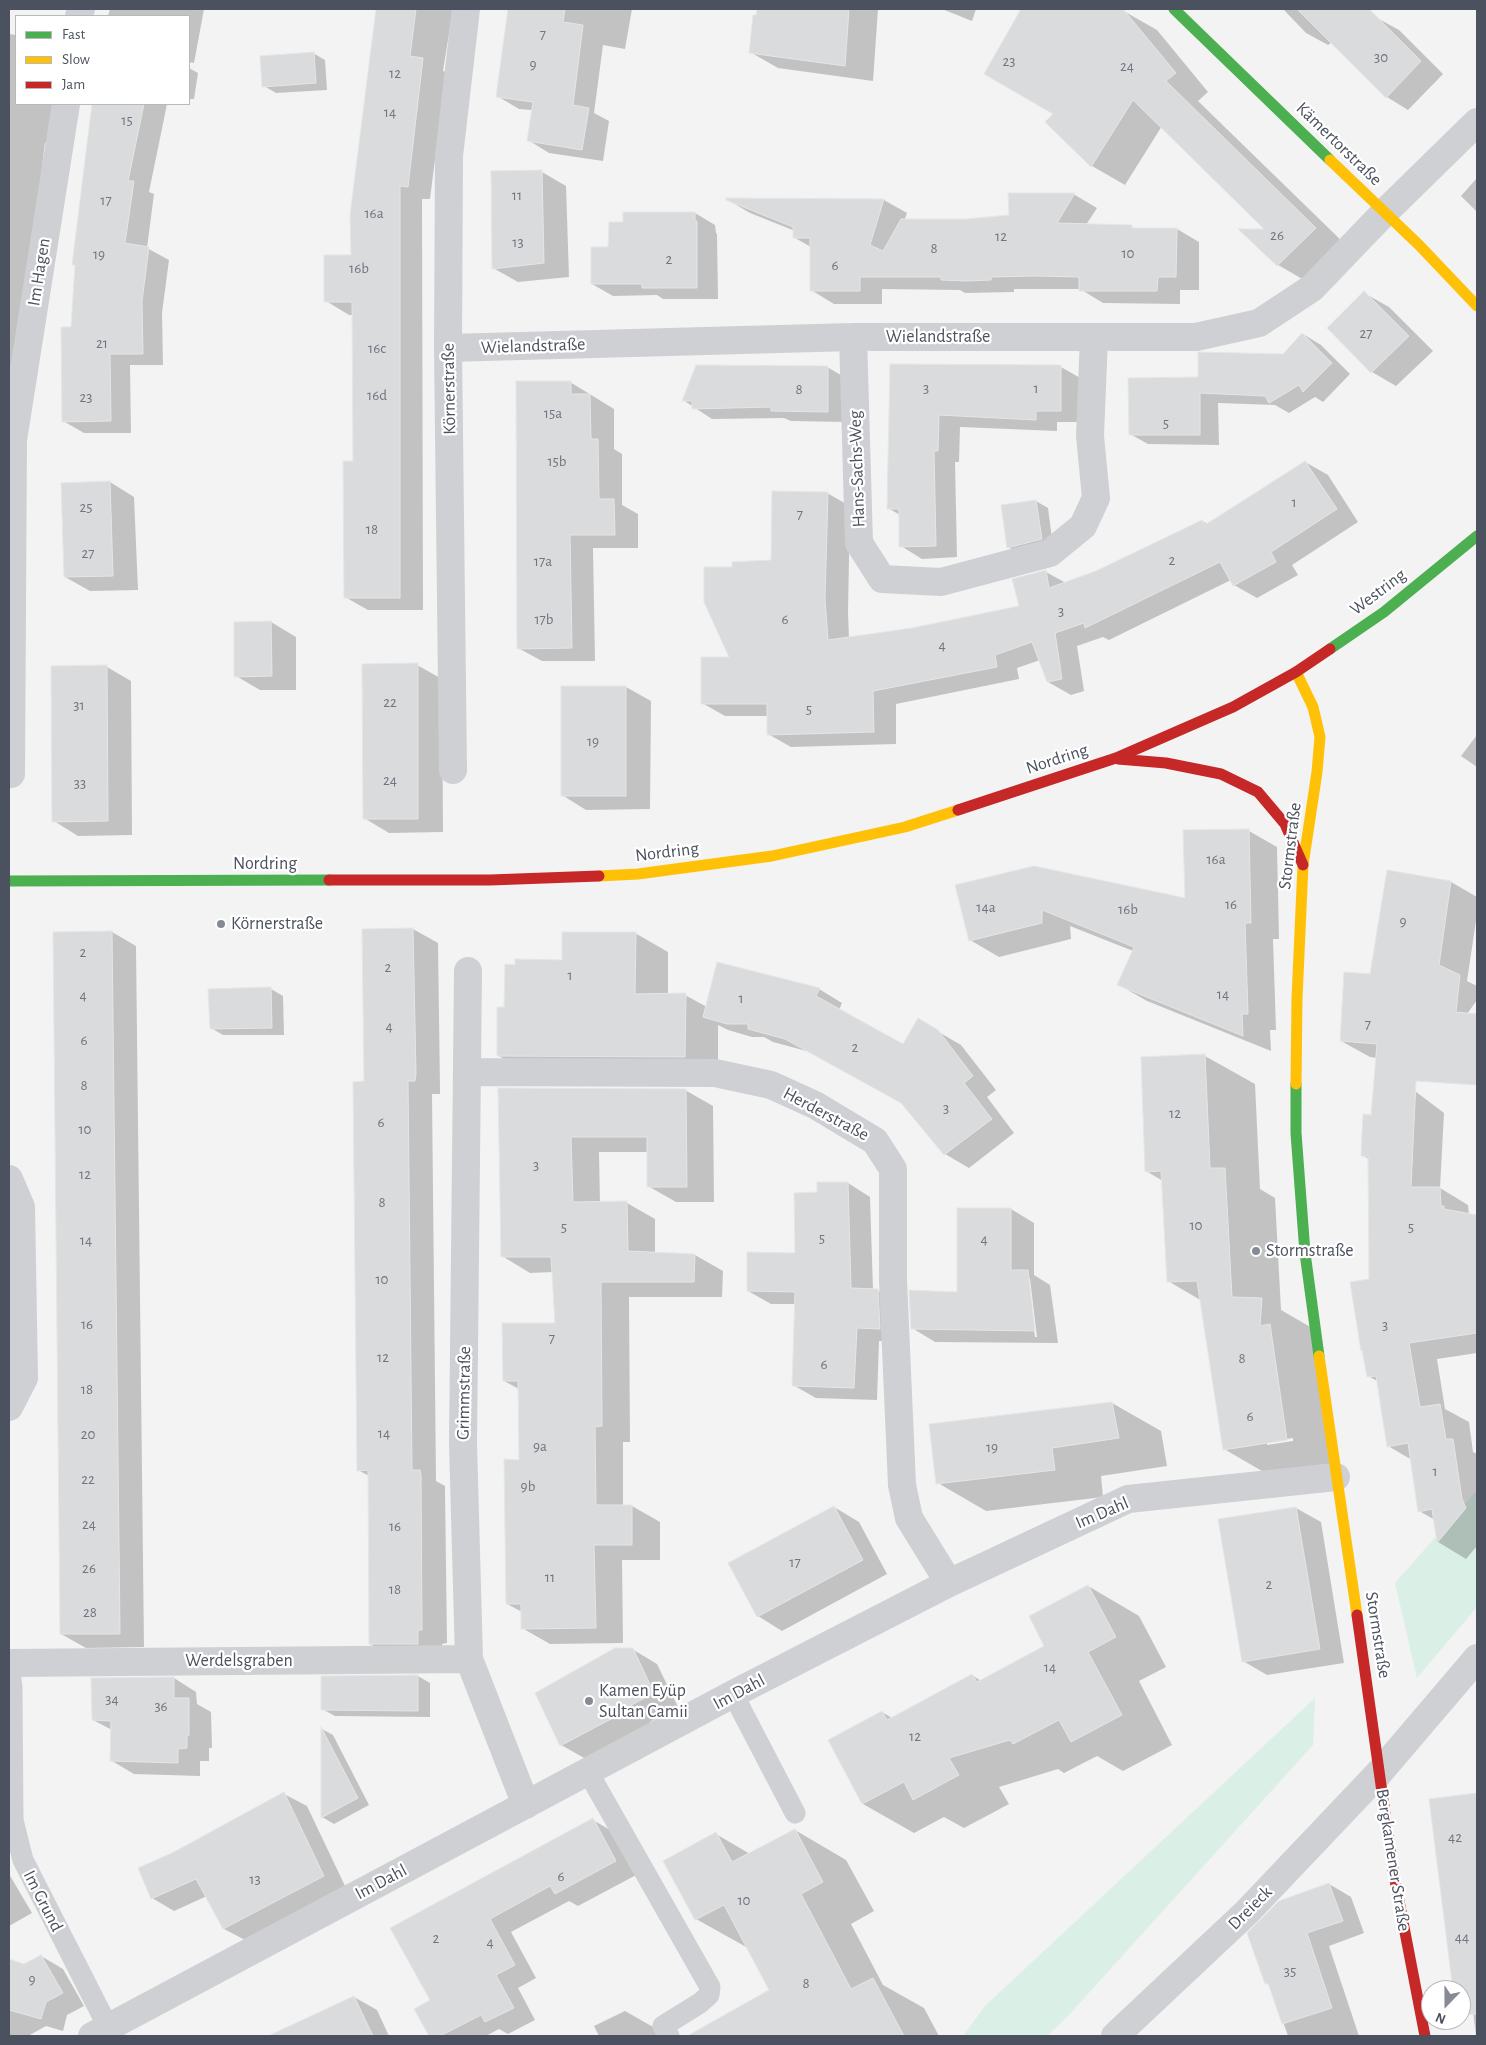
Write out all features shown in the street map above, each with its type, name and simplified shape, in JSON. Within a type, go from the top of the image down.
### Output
[{"type":"street","name":"Körnerstraße","points":[[453,770],[448,348],[449,156],[466,9]]},
{"type":"street","name":"Kämertorstraße","points":[[1174,9],[1419,245],[1477,306]]},
{"type":"street","name":"Im Hagen","points":[[11,774],[11,440],[66,105]]},
{"type":"street","name":"Wielandstraße","points":[[448,348],[853,337],[1196,337],[1259,323],[1312,288],[1385,212],[1477,122]]},
{"type":"street","name":"Hans-Sachs-Weg","points":[[853,337],[859,542],[882,579],[941,582],[1050,553],[1083,526],[1096,498],[1090,436],[1094,337]]},
{"type":"street","name":"Westring","points":[[1296,672],[1384,612],[1477,536]]},
{"type":"street","name":"Nordring","points":[[9,882],[464,880],[638,874],[772,856],[905,827],[1116,758],[1233,707],[1296,672]]},
{"type":"street","name":"Stormstraße","points":[[1296,672],[1313,706],[1320,737],[1317,772],[1303,865],[1297,998],[1296,1133],[1305,1254],[1379,1773]]},
{"type":"street","points":[[1116,758],[1166,763],[1221,774],[1258,792],[1284,824],[1303,865]]},
{"type":"street","name":"Grimmstraße","points":[[468,971],[463,1443],[469,1659],[526,1805]]},
{"type":"street","name":"Herderstraße","points":[[468,1072],[715,1074],[771,1085],[816,1104],[875,1141],[893,1169],[893,1280],[902,1485],[909,1518],[949,1583]]},
{"type":"street","points":[[9,1179],[21,1208],[24,1378],[9,1407]]},
{"type":"street","name":"Im Dahl","points":[[104,2033],[733,1694],[949,1583],[1128,1499],[1336,1477]]},
{"type":"street","name":"Bergkamener Straße","points":[[1425,2036],[1393,1870],[1379,1773],[1477,1658]]},
{"type":"street","name":"Werdelsgraben","points":[[9,1664],[469,1659]]},
{"type":"street","name":"Dreieck","points":[[1115,2036],[1247,1912],[1379,1773]]},
{"type":"lane","name":"Im Grund","points":[[9,1664],[12,1687],[13,1820],[23,1860],[104,2033]]},
{"type":"lane","points":[[733,1694],[795,1813]]},
{"type":"lane","points":[[588,1772],[710,1987],[709,1995],[700,2003],[663,2026],[669,2036]]},
{"type":"green space","points":[[1477,1490],[1477,1607],[1417,1678],[1395,1583]]},
{"type":"green space","points":[[1315,1698],[1313,1745],[1067,2017],[1047,2036],[963,2036],[985,2006]]},
{"type":"building","points":[[376,9],[416,9],[410,56],[423,58],[408,187],[400,186],[400,598],[344,598],[343,461],[353,461],[352,302],[324,302],[324,255],[351,255],[350,215]]},
{"type":"building","points":[[508,9],[565,9],[563,22],[583,25],[573,105],[589,108],[582,150],[527,141],[533,102],[496,97]]},
{"type":"building","points":[[757,9],[849,9],[845,66],[749,53],[753,15],[756,15]]},
{"type":"building","points":[[1021,9],[1123,9],[1176,73],[1166,81],[1316,228],[1277,266],[1238,229],[1264,229],[1133,100],[1091,167],[1045,122],[1053,114],[984,74]]},
{"type":"building","points":[[1297,9],[1369,9],[1421,61],[1386,98]]},
{"type":"building","points":[[314,52],[316,83],[262,87],[260,56]]},
{"type":"building","points":[[92,105],[144,105],[128,181],[134,181],[125,243],[149,247],[142,301],[143,354],[110,354],[111,421],[62,422],[61,327],[71,327],[75,265],[72,265]]},
{"type":"building","points":[[542,170],[544,263],[492,269],[491,171]]},
{"type":"building","points":[[1008,193],[1075,193],[1057,223],[1132,225],[1132,228],[1177,228],[1176,277],[1158,277],[1157,291],[1079,291],[1079,277],[1036,276],[991,277],[991,280],[967,281],[941,280],[941,277],[860,277],[860,291],[810,291],[810,238],[793,238],[793,227],[726,200],[726,198],[884,199],[870,245],[883,251],[901,219],[966,219],[1009,215]]},
{"type":"building","points":[[623,212],[695,212],[695,221],[697,221],[697,288],[642,288],[642,284],[591,284],[591,247],[608,247],[609,222],[623,222]]},
{"type":"building","points":[[1364,291],[1409,336],[1371,373],[1327,328]]},
{"type":"building","points":[[1302,333],[1332,363],[1303,392],[1299,385],[1269,403],[1265,396],[1200,393],[1200,435],[1129,435],[1128,378],[1198,377],[1198,352],[1283,354]]},
{"type":"building","points":[[890,364],[1061,365],[1061,411],[1036,411],[1036,420],[939,415],[938,451],[934,451],[936,546],[899,547],[899,509],[887,509]]},
{"type":"building","points":[[696,365],[828,366],[828,412],[771,411],[771,407],[692,409],[692,401],[682,401]]},
{"type":"building","points":[[516,381],[571,381],[571,394],[590,394],[591,439],[598,439],[599,499],[614,499],[615,535],[570,535],[572,648],[517,649]]},
{"type":"building","points":[[1305,461],[1337,509],[1271,552],[1276,562],[1233,586],[1220,562],[1085,628],[1084,623],[1055,633],[1062,679],[1047,682],[1032,642],[995,655],[997,667],[873,691],[874,732],[767,735],[767,704],[701,704],[701,657],[729,657],[704,602],[704,567],[732,567],[732,562],[771,560],[772,491],[828,492],[825,599],[828,640],[912,628],[1019,606],[1012,579],[1046,570],[1049,588],[1096,571],[1202,520],[1205,525]]},
{"type":"building","points":[[110,481],[113,576],[64,577],[61,483]]},
{"type":"building","points":[[1036,500],[1042,539],[1007,548],[1001,505]]},
{"type":"building","points":[[271,621],[272,676],[234,677],[234,622]]},
{"type":"building","points":[[418,663],[418,819],[363,819],[362,664]]},
{"type":"building","points":[[107,665],[108,821],[52,822],[51,666]]},
{"type":"building","points":[[561,686],[626,686],[626,796],[561,796]]},
{"type":"building","points":[[1249,829],[1251,923],[1245,923],[1248,1014],[1242,1014],[1243,1036],[1117,985],[1134,947],[1042,910],[1042,923],[969,941],[955,885],[1034,866],[1185,898],[1183,830]]},
{"type":"building","points":[[1387,870],[1451,881],[1439,965],[1460,975],[1456,1012],[1477,1014],[1477,1085],[1416,1081],[1411,1187],[1440,1187],[1441,1206],[1444,1206],[1444,1209],[1477,1215],[1477,1333],[1409,1343],[1420,1407],[1440,1404],[1446,1439],[1453,1439],[1462,1499],[1466,1508],[1437,1543],[1432,1509],[1418,1512],[1408,1443],[1387,1447],[1376,1376],[1367,1377],[1350,1282],[1369,1279],[1368,1156],[1361,1156],[1363,1114],[1371,1115],[1377,1044],[1340,1041],[1344,972],[1370,974]]},
{"type":"building","points":[[413,928],[416,1074],[415,1081],[408,1081],[412,1470],[420,1470],[421,1475],[422,1630],[418,1630],[418,1644],[369,1644],[368,1470],[357,1471],[353,1082],[364,1081],[362,929]]},
{"type":"building","points":[[112,931],[120,1634],[60,1634],[53,932]]},
{"type":"building","points":[[562,932],[636,932],[635,994],[686,993],[685,1057],[497,1056],[497,1007],[504,1007],[505,964],[515,965],[515,959],[562,960]]},
{"type":"building","points":[[717,962],[820,988],[816,996],[903,1044],[918,1018],[938,1030],[973,1076],[964,1083],[992,1119],[944,1155],[901,1103],[785,1039],[748,1029],[748,1024],[727,1024],[703,1017]]},
{"type":"building","points":[[271,987],[272,1028],[210,1029],[208,989]]},
{"type":"building","points":[[1205,1054],[1210,1168],[1225,1168],[1232,1297],[1262,1298],[1260,1326],[1270,1324],[1287,1440],[1223,1450],[1197,1281],[1167,1282],[1161,1171],[1145,1172],[1141,1057]]},
{"type":"building","points":[[498,1088],[686,1089],[687,1187],[647,1187],[647,1137],[571,1137],[573,1202],[627,1201],[628,1251],[695,1254],[694,1282],[601,1282],[602,1426],[595,1427],[596,1505],[632,1505],[632,1545],[594,1545],[596,1628],[521,1629],[521,1604],[506,1604],[504,1459],[519,1460],[518,1381],[503,1381],[502,1323],[555,1323],[551,1257],[501,1257]]},
{"type":"building","points":[[817,1182],[848,1182],[851,1288],[878,1289],[880,1329],[857,1328],[854,1388],[792,1386],[795,1292],[747,1291],[747,1252],[795,1253],[794,1193],[817,1192]]},
{"type":"building","points":[[957,1208],[1011,1208],[1011,1270],[1028,1270],[1035,1331],[911,1329],[909,1290],[957,1292]]},
{"type":"building","points":[[1112,1402],[1119,1438],[1052,1448],[1055,1470],[936,1484],[929,1424]]},
{"type":"building","points":[[834,1506],[863,1560],[757,1617],[728,1563]]},
{"type":"building","points":[[1296,1507],[1320,1649],[1242,1662],[1218,1519]]},
{"type":"building","points":[[1088,1585],[1116,1637],[1088,1652],[1122,1715],[1071,1742],[1059,1720],[1013,1744],[1010,1740],[949,1758],[959,1775],[913,1800],[904,1782],[862,1804],[828,1740],[882,1711],[887,1720],[972,1674],[977,1682],[1044,1646],[1029,1616]]},
{"type":"building","name":"Kamen Eyüp Sultan Camii","points":[[615,1648],[633,1648],[654,1693],[626,1708],[628,1710],[560,1746],[535,1693]]},
{"type":"building","points":[[418,1675],[418,1711],[321,1710],[321,1676]]},
{"type":"building","points":[[174,1677],[174,1698],[189,1698],[187,1748],[178,1749],[178,1763],[110,1761],[111,1721],[92,1720],[91,1678]]},
{"type":"building","points":[[321,1727],[358,1798],[321,1818]]},
{"type":"building","points":[[284,1792],[324,1876],[223,1929],[196,1879],[151,1899],[138,1868],[172,1853]]},
{"type":"building","points":[[1477,1793],[1477,2014],[1471,2014],[1471,1980],[1452,1980],[1429,1799]]},
{"type":"building","points":[[593,1818],[616,1861],[555,1894],[550,1886],[490,1919],[515,1965],[496,1975],[514,2008],[485,2022],[481,2015],[440,2036],[429,2036],[414,2009],[430,2000],[390,1928]]},
{"type":"building","points":[[795,1829],[823,1882],[801,1894],[851,1989],[873,1978],[904,2036],[687,2036],[769,1990],[724,1905],[695,1920],[663,1861],[716,1832],[732,1862]]},
{"type":"building","points":[[1329,1883],[1343,1921],[1307,1933],[1332,2008],[1282,2024],[1268,1983],[1265,1984],[1247,1933],[1279,1901]]},
{"type":"building","points":[[41,1955],[63,1993],[46,2002],[41,2019],[9,2010],[9,1959],[24,1964]]},
{"type":"building","points":[[354,1996],[373,2036],[268,2036]]},
{"type":"traffic: fast","points":[[1174,9],[1330,160]]},
{"type":"traffic: fast","points":[[1330,649],[1384,612],[1477,536]]},
{"type":"traffic: fast","points":[[9,881],[329,880]]},
{"type":"traffic: fast","points":[[1296,1084],[1296,1133],[1305,1253],[1319,1356]]},
{"type":"traffic: slow","points":[[1330,160],[1419,245],[1477,306]]},
{"type":"traffic: slow","points":[[1296,672],[1313,707],[1320,737],[1317,772],[1303,865],[1297,998],[1296,1084]]},
{"type":"traffic: slow","points":[[599,876],[638,874],[772,856],[905,827],[958,810]]},
{"type":"traffic: slow","points":[[1319,1356],[1357,1615]]},
{"type":"traffic: jam","points":[[958,810],[1116,758],[1233,707],[1296,672],[1330,649]]},
{"type":"traffic: jam","points":[[1118,759],[1166,763],[1221,774],[1258,792],[1285,824],[1303,865]]},
{"type":"traffic: jam","points":[[329,880],[490,880],[599,876]]},
{"type":"traffic: jam","points":[[1357,1615],[1393,1870],[1425,2036]]},
{"type":"place","name":"Körnerstraße","points":[[221,924]]},
{"type":"place","name":"Stormstraße","points":[[1256,1251]]},
{"type":"place","name":"Kamen Eyüp Sultan Camii","points":[[589,1701]]}]
